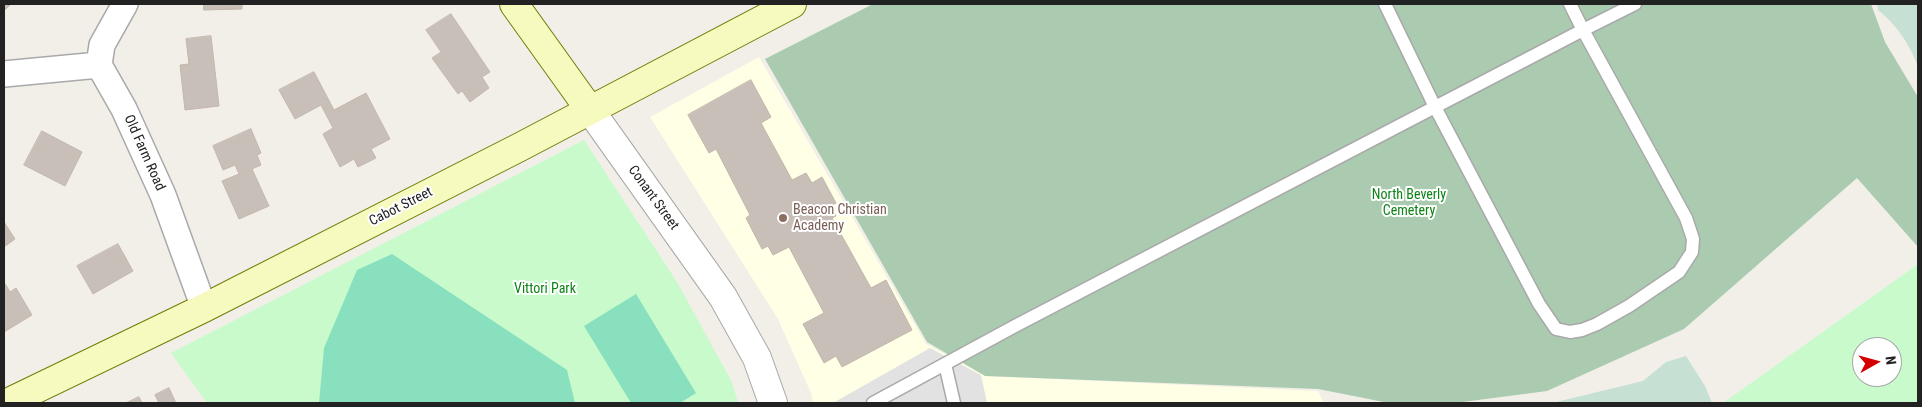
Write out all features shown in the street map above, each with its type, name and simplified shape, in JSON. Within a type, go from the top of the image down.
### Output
[{"type":"main road","name":"Conant Street","points":[[514,4],[590,110]]},
{"type":"main road","name":"Cabot Street","points":[[7,403],[204,308],[792,4]]},
{"type":"street","points":[[4,74],[99,64],[102,45],[125,4]]},
{"type":"street","name":"Old Farm Road","points":[[99,64],[124,109],[163,196],[204,308]]},
{"type":"street","name":"Conant Street","points":[[590,110],[723,297],[758,358],[773,403]]},
{"type":"lane","points":[[1385,4],[1435,107],[1539,304],[1556,329],[1570,332],[1597,324],[1629,306],[1678,272],[1692,252],[1693,239],[1686,218],[1570,4]]},
{"type":"lane","points":[[873,403],[1195,231],[1635,4]]},
{"type":"lane","points":[[945,364],[954,403]]},
{"type":"shaded area","points":[[1877,4],[1918,4],[1918,66],[1902,35],[1878,10]]},
{"type":"shaded area","name":"Beacon Christian Academy","points":[[759,57],[926,344],[986,376],[1318,391],[1324,403],[813,403],[811,393],[778,319],[650,117]]},
{"type":"shaded area","points":[[930,348],[981,375],[987,403],[833,403]]},
{"type":"shaded area","points":[[1686,356],[1705,386],[1712,403],[1552,403],[1643,381],[1666,362]]},
{"type":"green space","name":"North Beverly Cemetery","points":[[873,4],[1871,4],[1885,42],[1918,97],[1918,247],[1857,178],[1684,329],[1547,391],[1455,403],[1389,403],[1318,389],[985,376],[927,342],[765,59]]},
{"type":"green space","name":"Vittori Park","points":[[584,140],[677,282],[732,382],[738,403],[207,403],[171,353]]},
{"type":"green space","points":[[392,254],[567,370],[575,403],[319,403],[324,348],[357,270]]},
{"type":"green space","points":[[1918,264],[1918,403],[1723,403]]},
{"type":"green space","points":[[636,294],[696,393],[680,403],[631,403],[584,326]]},
{"type":"building","points":[[4,4],[11,4],[4,11]]},
{"type":"building","points":[[204,4],[242,4],[242,9],[204,10]]},
{"type":"building","points":[[451,14],[490,72],[482,77],[489,88],[470,102],[462,91],[458,94],[432,58],[441,52],[426,30]]},
{"type":"building","points":[[211,36],[219,106],[185,110],[180,65],[189,64],[186,39]]},
{"type":"building","points":[[314,72],[334,110],[366,93],[390,139],[371,149],[376,158],[358,167],[354,159],[340,167],[323,134],[333,128],[321,105],[295,119],[279,90]]},
{"type":"building","points":[[751,80],[771,117],[761,123],[792,180],[806,173],[812,183],[822,177],[836,203],[831,206],[836,216],[832,218],[871,288],[886,280],[912,330],[842,367],[836,356],[824,363],[803,324],[824,313],[789,247],[773,255],[768,246],[762,249],[746,218],[750,215],[716,149],[709,153],[688,115]]},
{"type":"building","points":[[251,129],[261,153],[257,155],[261,165],[252,169],[269,206],[239,219],[222,181],[239,174],[235,165],[223,170],[213,146]]},
{"type":"building","points":[[42,131],[82,152],[65,186],[24,165]]},
{"type":"building","points":[[4,222],[15,239],[4,247]]},
{"type":"building","points":[[118,244],[133,271],[93,294],[77,266]]},
{"type":"building","points":[[4,282],[10,292],[16,288],[32,315],[4,332]]},
{"type":"building","points":[[169,388],[176,403],[159,403],[155,395]]},
{"type":"building","points":[[139,397],[142,403],[126,403]]},
{"type":"place","name":"Beacon Christian Academy","points":[[783,218]]}]
